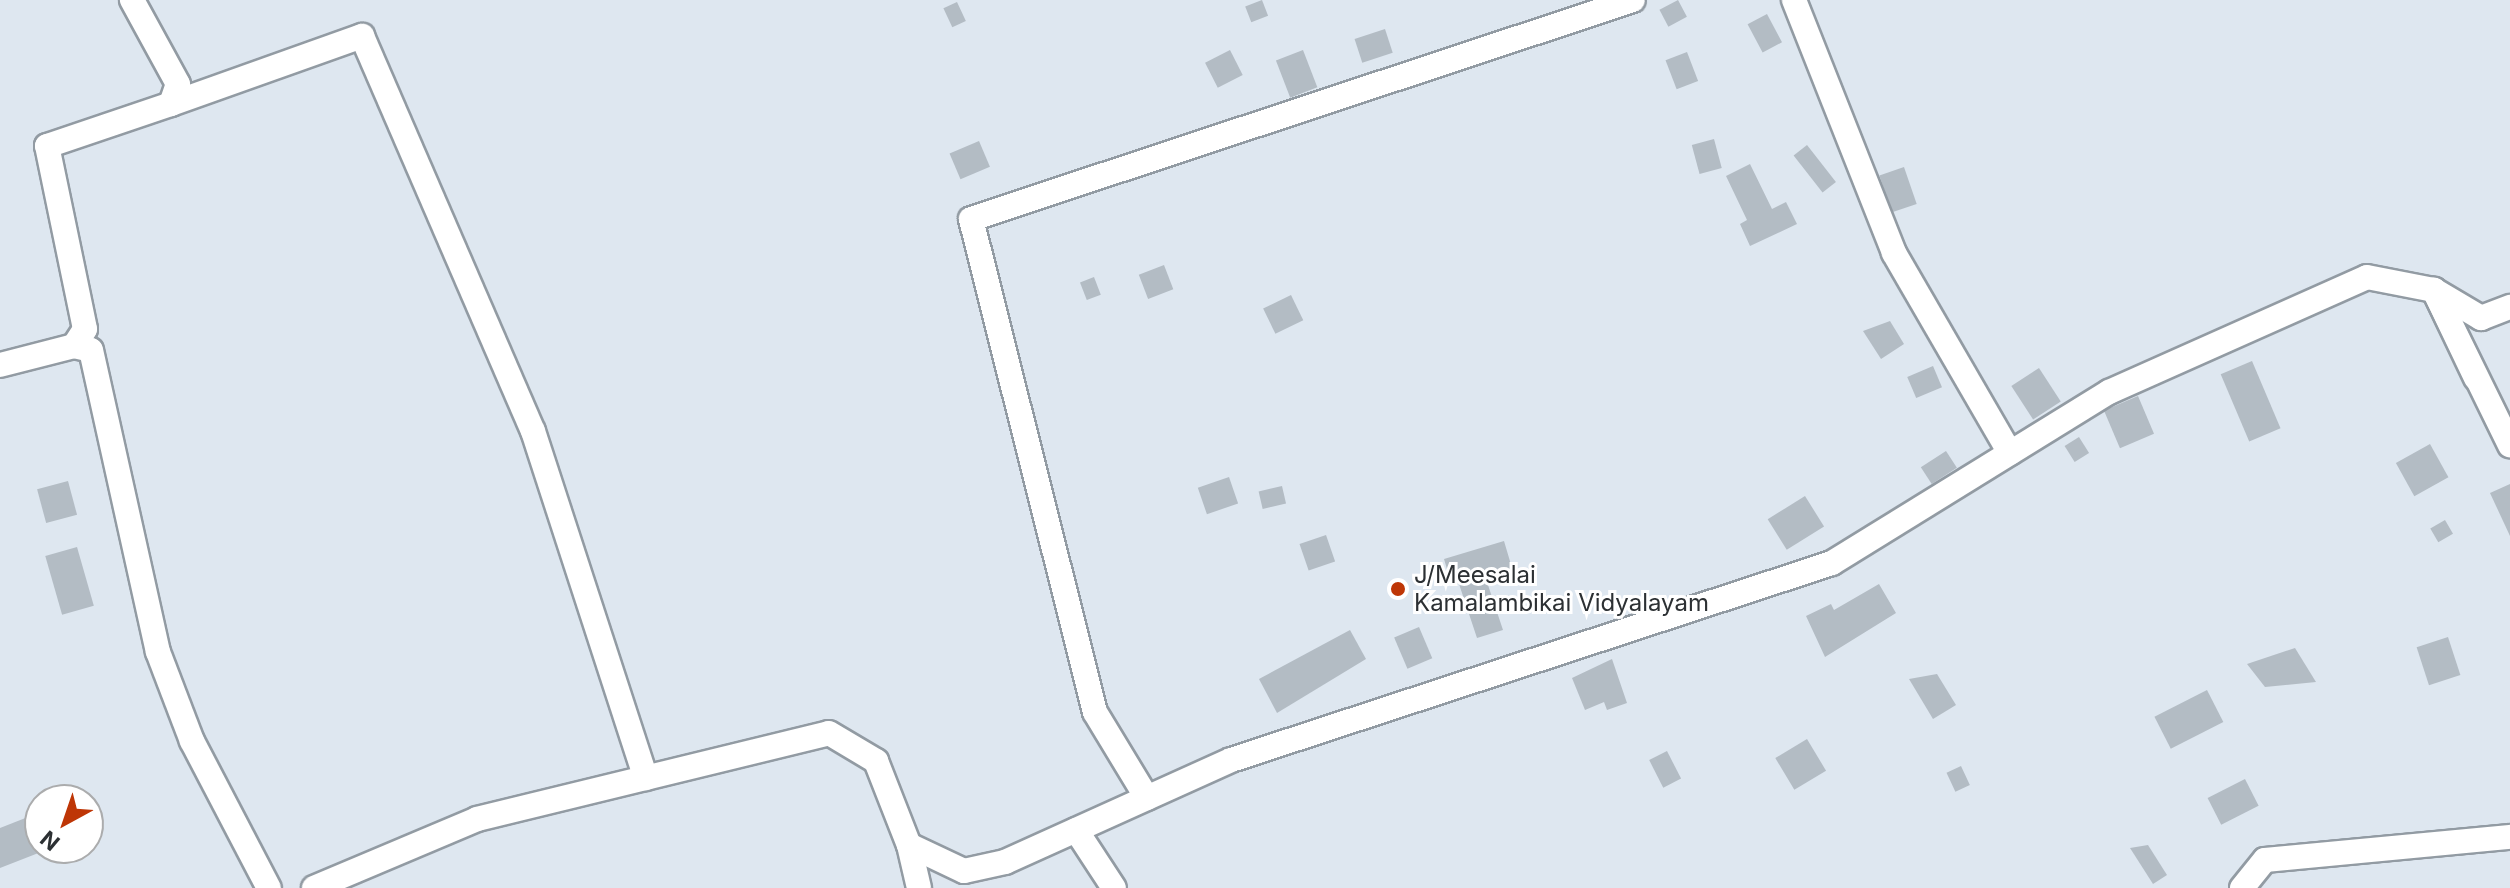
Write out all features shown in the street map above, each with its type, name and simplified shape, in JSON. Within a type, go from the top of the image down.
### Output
[{"type":"street","points":[[132,0],[178,84],[171,104]]},
{"type":"street","points":[[1147,798],[1095,712],[971,219],[1633,0]]},
{"type":"street","points":[[1794,0],[1894,253],[2010,453]]},
{"type":"street","points":[[74,346],[85,329],[47,146],[362,36],[533,431],[646,778]]},
{"type":"street","points":[[909,845],[964,871],[1005,862],[1231,760],[1832,563],[2109,392],[2367,277],[2434,290],[2481,318],[2510,307]]},
{"type":"street","points":[[2434,290],[2476,378]]},
{"type":"street","points":[[2434,290],[2510,445]]},
{"type":"street","points":[[0,365],[74,346],[91,350],[158,652],[192,741],[269,888]]},
{"type":"street","points":[[314,888],[477,819],[829,733],[876,761],[909,845],[919,888]]},
{"type":"street","points":[[1076,830],[1114,888]]},
{"type":"street","points":[[2242,888],[2265,860],[2510,837]]},
{"type":"building","points":[[1262,0],[1268,16],[1251,22],[1245,6]]},
{"type":"building","points":[[1678,0],[1687,17],[1668,27],[1659,10]]},
{"type":"building","points":[[957,2],[966,21],[952,27],[943,8]]},
{"type":"building","points":[[1767,14],[1782,42],[1763,53],[1748,24]]},
{"type":"building","points":[[1385,29],[1393,53],[1362,63],[1355,39]]},
{"type":"building","points":[[1230,50],[1243,75],[1218,88],[1205,63]]},
{"type":"building","points":[[1303,50],[1317,87],[1290,98],[1276,60]]},
{"type":"building","points":[[1687,52],[1698,81],[1677,89],[1666,60]]},
{"type":"building","points":[[1714,139],[1722,168],[1700,174],[1692,145]]},
{"type":"building","points":[[979,141],[990,167],[960,179],[950,154]]},
{"type":"building","points":[[1807,145],[1836,182],[1823,193],[1794,155]]},
{"type":"building","points":[[1750,164],[1772,209],[1786,202],[1797,224],[1750,246],[1740,224],[1747,220],[1726,176]]},
{"type":"building","points":[[1904,167],[1917,204],[1892,212],[1879,175]]},
{"type":"building","points":[[1164,265],[1173,289],[1148,299],[1139,275]]},
{"type":"building","points":[[1094,277],[1101,295],[1087,300],[1080,282]]},
{"type":"building","points":[[1291,295],[1303,320],[1275,334],[1263,309]]},
{"type":"building","points":[[1890,321],[1904,344],[1881,359],[1863,331]]},
{"type":"building","points":[[2252,361],[2281,428],[2249,441],[2221,374]]},
{"type":"building","points":[[1933,366],[1942,387],[1916,398],[1907,377]]},
{"type":"building","points":[[2039,368],[2061,402],[2033,420],[2011,386]]},
{"type":"building","points":[[2138,396],[2154,434],[2120,448],[2104,410]]},
{"type":"building","points":[[2079,437],[2089,453],[2075,462],[2065,446]]},
{"type":"building","points":[[2430,444],[2448,477],[2414,496],[2396,463]]},
{"type":"building","points":[[1946,451],[1957,468],[1932,484],[1921,467]]},
{"type":"building","points":[[1229,477],[1238,503],[1207,514],[1198,488]]},
{"type":"building","points":[[68,481],[77,515],[46,523],[37,489]]},
{"type":"building","points":[[2510,484],[2510,536],[2490,493]]},
{"type":"building","points":[[1282,486],[1286,504],[1263,509],[1259,491]]},
{"type":"building","points":[[1805,496],[1824,527],[1787,550],[1768,519]]},
{"type":"building","points":[[2445,520],[2453,534],[2438,542],[2430,528]]},
{"type":"building","points":[[1326,535],[1335,561],[1309,571],[1300,544]]},
{"type":"building","points":[[1504,541],[1512,568],[1485,576],[1503,630],[1477,638],[1459,584],[1452,586],[1444,559]]},
{"type":"building","points":[[77,547],[94,606],[62,615],[45,556]]},
{"type":"building","points":[[1879,584],[1896,613],[1825,657],[1806,616],[1831,604],[1834,610]]},
{"type":"building","points":[[1419,627],[1432,658],[1407,669],[1394,638]]},
{"type":"building","points":[[1350,630],[1366,659],[1277,713],[1259,679]]},
{"type":"building","points":[[2448,637],[2460,675],[2429,685],[2417,647]]},
{"type":"building","points":[[2295,648],[2316,682],[2265,687],[2247,664]]},
{"type":"building","points":[[1612,659],[1627,703],[1607,710],[1604,702],[1585,710],[1572,678]]},
{"type":"building","points":[[1937,674],[1956,705],[1933,719],[1909,679]]},
{"type":"building","points":[[2207,690],[2223,722],[2171,749],[2154,717]]},
{"type":"building","points":[[1807,739],[1826,771],[1794,790],[1775,758]]},
{"type":"building","points":[[1667,751],[1681,779],[1663,788],[1649,760]]},
{"type":"building","points":[[1961,766],[1970,785],[1955,792],[1946,773]]},
{"type":"building","points":[[2245,779],[2259,806],[2221,825],[2208,798]]},
{"type":"building","points":[[24,819],[24,859],[0,868],[0,828]]},
{"type":"building","points":[[2148,845],[2167,875],[2153,884],[2130,848]]},
{"type":"place","name":"J/Meesalai Kamalambikai Vidyalayam","points":[[1398,589]]}]
